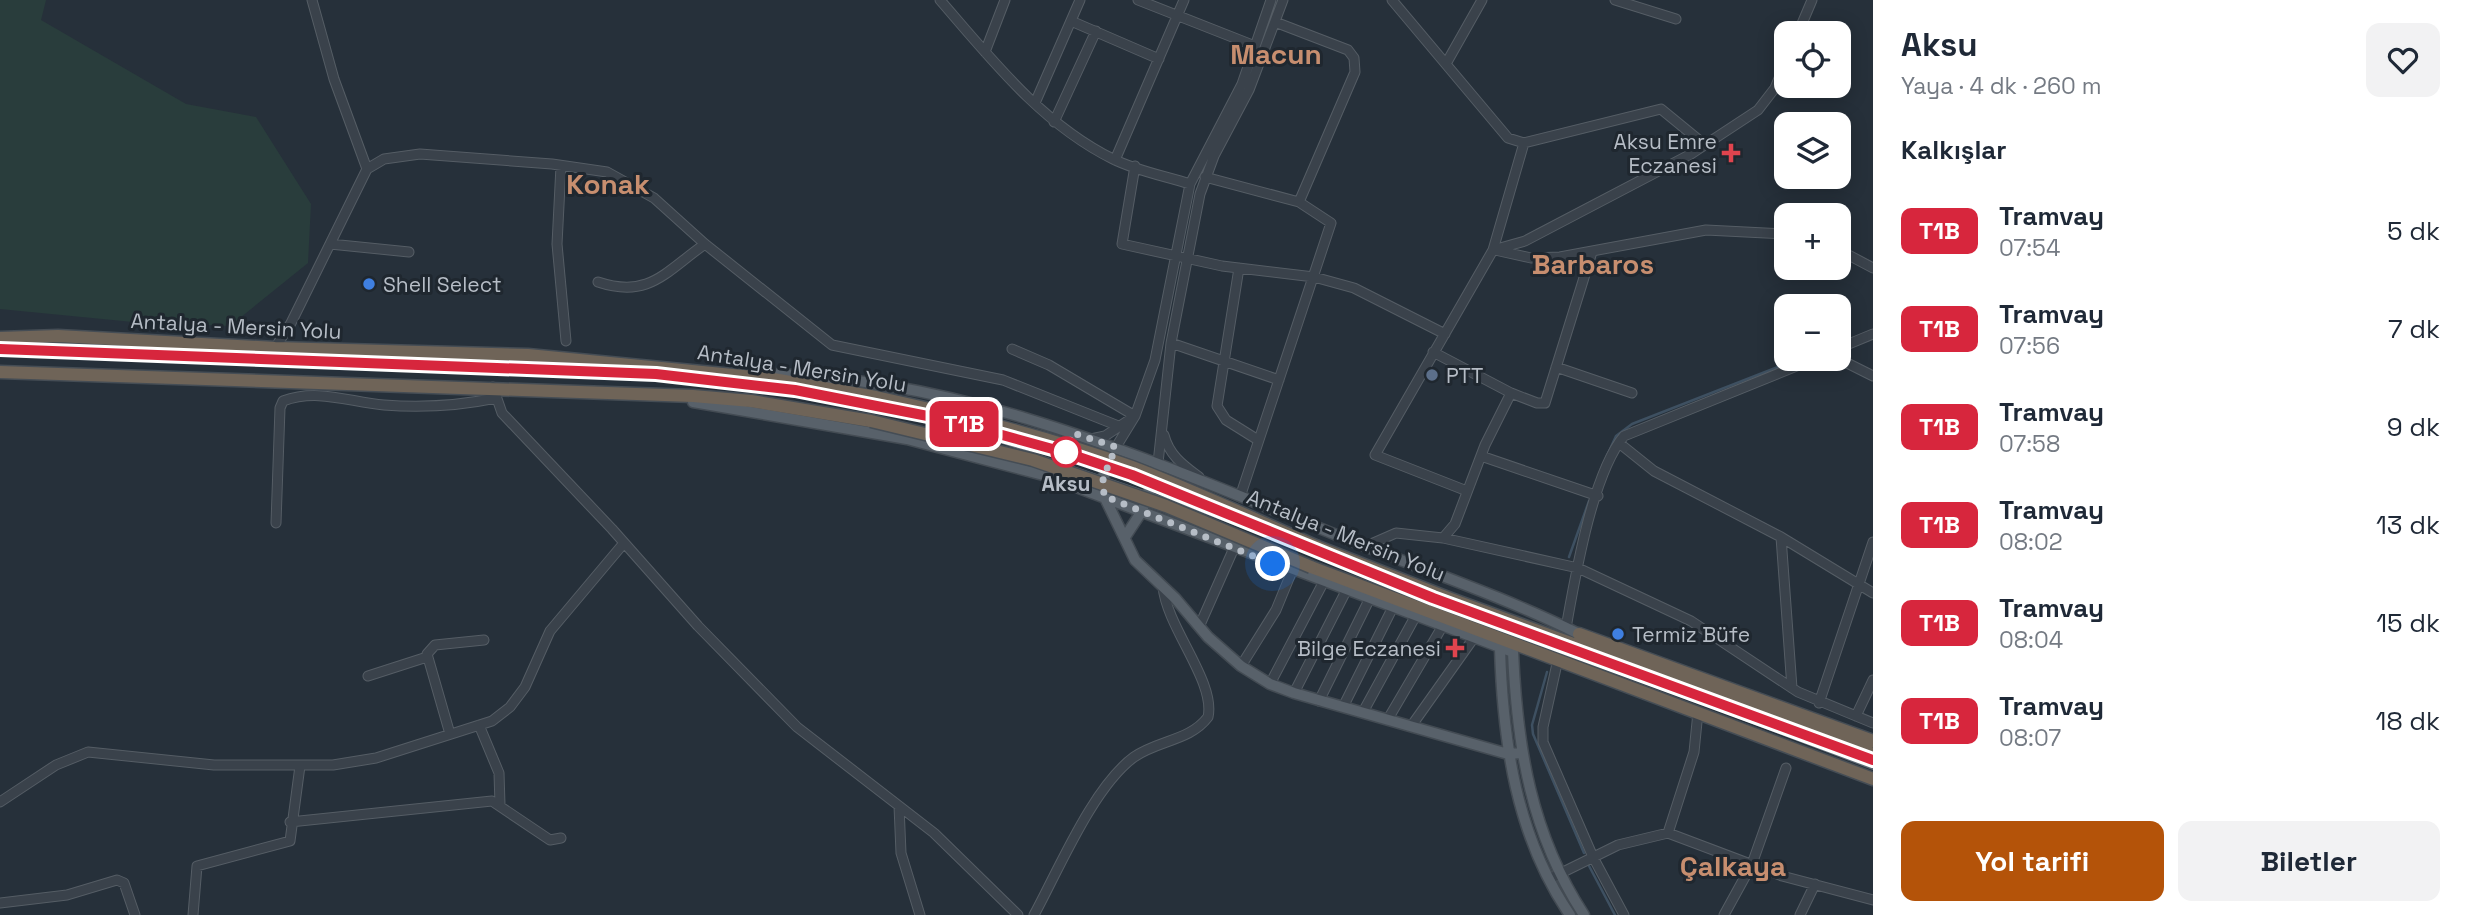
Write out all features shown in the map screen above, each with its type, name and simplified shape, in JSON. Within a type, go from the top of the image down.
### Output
[{"type":"highway","points":[[0,330],[58,336]]},
{"type":"highway","name":"Antalya - Mersin Yolu","points":[[0,338],[58,336],[275,348],[528,355],[719,373],[876,397],[986,422],[1108,459],[1163,479],[1318,547],[1451,599],[1640,666],[1873,754]]},
{"type":"highway","name":"Antalya - Mersin Yolu","points":[[0,372],[495,393],[628,393],[751,401],[871,421],[1033,460],[1166,506],[1311,567],[1873,779]]},
{"type":"highway","points":[[1579,634],[1640,666]]},
{"type":"highway","points":[[1579,634],[1873,741]]},
{"type":"highway","points":[[1513,652],[1544,654]]},
{"type":"main road","points":[[719,373],[818,374],[894,387],[1001,412],[1091,439],[1158,463],[1579,634]]},
{"type":"main road","points":[[628,393],[734,407],[907,439],[1047,476],[1323,583],[1513,652],[1521,753],[1539,827],[1554,876],[1570,915]]},
{"type":"main road","points":[[1116,447],[1103,478],[1104,496],[1135,560],[1199,627],[1241,666],[1270,684],[1294,694],[1508,754],[1521,753]]},
{"type":"main road","points":[[1125,537],[1142,511],[1158,463]]},
{"type":"main road","points":[[1500,649],[1508,754],[1527,829],[1554,876],[1584,915]]},
{"type":"street","points":[[312,0],[334,79],[367,169]]},
{"type":"street","points":[[940,0],[1054,122],[1115,160],[1190,184]]},
{"type":"street","points":[[985,51],[1005,0]]},
{"type":"street","points":[[1035,103],[1080,0]]},
{"type":"street","points":[[1138,0],[1255,46]]},
{"type":"street","points":[[1115,160],[1184,0]]},
{"type":"street","points":[[1116,447],[1135,416],[1155,360],[1190,184],[1241,84],[1271,0]]},
{"type":"street","points":[[1158,463],[1171,344],[1186,258],[1205,177],[1249,90],[1283,0]]},
{"type":"street","points":[[1392,0],[1447,61],[1508,138],[1524,143],[1661,109],[1705,145]]},
{"type":"street","points":[[1447,61],[1482,0]]},
{"type":"street","points":[[1615,0],[1676,19]]},
{"type":"street","points":[[1803,21],[1812,0]]},
{"type":"street","points":[[1071,20],[1158,59]]},
{"type":"street","points":[[1275,22],[1348,50],[1355,63],[1355,72],[1299,202]]},
{"type":"street","points":[[1054,122],[1096,32]]},
{"type":"street","points":[[1493,250],[1525,241],[1705,145],[1758,110],[1774,89]]},
{"type":"street","points":[[1467,491],[1375,455],[1493,250],[1524,143]]},
{"type":"street","points":[[275,348],[367,169],[384,159],[420,154],[561,166],[607,172],[654,198],[705,244],[832,345],[1003,380],[1121,427]]},
{"type":"street","points":[[561,166],[556,244],[566,341]]},
{"type":"street","points":[[1135,166],[1122,244],[1239,268],[1314,277],[1354,288],[1445,334]]},
{"type":"street","points":[[1205,177],[1299,202],[1331,223],[1240,497]]},
{"type":"street","points":[[1493,250],[1531,258],[1592,253],[1706,230],[1774,233]]},
{"type":"street","points":[[330,244],[409,253]]},
{"type":"street","points":[[598,282],[624,290],[640,288],[705,244]]},
{"type":"street","points":[[1433,352],[1511,393],[1537,403],[1545,403],[1592,253]]},
{"type":"street","points":[[1851,256],[1873,268]]},
{"type":"street","points":[[1239,268],[1218,410],[1226,420],[1258,440]]},
{"type":"street","points":[[1851,343],[1873,334]]},
{"type":"street","points":[[1171,344],[1279,380]]},
{"type":"street","points":[[1012,349],[1049,365],[1135,416]]},
{"type":"street","points":[[1851,365],[1873,376]]},
{"type":"street","points":[[1556,367],[1632,393]]},
{"type":"street","points":[[1566,628],[1593,494],[1624,436],[1784,371]]},
{"type":"street","points":[[276,523],[279,408],[283,401],[297,396],[322,394],[358,402],[434,408],[495,393],[502,413],[698,626],[797,727],[934,833],[1018,915]]},
{"type":"street","points":[[1443,538],[1455,524],[1481,456],[1511,393]]},
{"type":"street","points":[[1091,439],[1105,436],[1135,416]]},
{"type":"street","points":[[1163,431],[1167,447],[1178,462],[1209,484]]},
{"type":"street","points":[[1619,443],[1654,471],[1782,537],[1873,593]]},
{"type":"street","points":[[1481,456],[1593,494]]},
{"type":"street","points":[[1364,547],[1396,533],[1443,538],[1577,568],[1691,621],[1792,688],[1819,702],[1873,723]]},
{"type":"street","points":[[1782,537],[1792,688]]},
{"type":"street","points":[[1819,702],[1873,542]]},
{"type":"street","points":[[0,802],[56,765],[88,752],[214,765],[333,765],[376,758],[492,721],[510,708],[525,687],[550,631],[624,543]]},
{"type":"street","points":[[1199,627],[1234,548]]},
{"type":"street","points":[[1241,666],[1276,610],[1292,571]]},
{"type":"street","points":[[1270,684],[1323,583]]},
{"type":"street","points":[[1034,915],[1099,795],[1115,774],[1135,756],[1192,733],[1208,717],[1209,695],[1168,612],[1163,587]]},
{"type":"street","points":[[1294,694],[1346,591]]},
{"type":"street","points":[[1319,701],[1369,600]]},
{"type":"street","points":[[1343,707],[1392,608]]},
{"type":"street","points":[[1363,712],[1415,617]]},
{"type":"street","points":[[1388,719],[1442,627]]},
{"type":"street","points":[[1412,725],[1473,639]]},
{"type":"street","points":[[368,676],[427,657],[435,645],[484,640]]},
{"type":"street","points":[[427,657],[450,734]]},
{"type":"street","points":[[1558,659],[1543,727],[1543,742],[1593,857],[1624,915]]},
{"type":"street","points":[[1856,716],[1873,680]]},
{"type":"street","points":[[1668,833],[1694,752],[1698,712]]},
{"type":"street","points":[[479,725],[499,773],[500,806]]},
{"type":"street","points":[[192,915],[198,866],[276,848],[290,841],[290,822],[300,766]]},
{"type":"street","points":[[1724,915],[1752,864],[1786,768]]},
{"type":"street","points":[[290,822],[492,801],[550,840],[561,838]]},
{"type":"street","points":[[899,806],[901,853],[920,915]]},
{"type":"street","points":[[1554,876],[1618,845],[1668,833],[1752,864],[1873,900]]},
{"type":"street","points":[[0,903],[67,895],[117,880],[124,883],[135,915]]},
{"type":"street","points":[[1800,915],[1815,884]]},
{"type":"green space","points":[[0,0],[46,0],[41,20],[186,104],[256,117],[311,204],[308,263],[230,326],[133,322],[0,309]]},
{"type":"waterway","points":[[1601,469],[1616,436],[1632,424],[1774,368]]},
{"type":"waterway","points":[[1569,557],[1589,501]]},
{"type":"waterway","points":[[1547,672],[1532,725],[1533,734],[1584,853]]},
{"type":"waterway","points":[[1588,864],[1615,915]]},
{"type":"tram line","name":"T1B","points":[[0,349],[656,374],[731,381],[876,404],[948,420],[1067,453],[1132,475],[1433,598],[1873,760]]},
{"type":"tram line","points":[[0,354],[656,379],[771,391],[947,424],[1176,502],[1873,769]]},
{"type":"place","name":"Aksu Emre Eczanesi","points":[[1731,153]]},
{"type":"place","name":"Shell Select","points":[[369,284]]},
{"type":"place","name":"PTT","points":[[1432,375]]},
{"type":"place","name":"Aksu","points":[[1066,452]]},
{"type":"place","name":"Termiz Büfe","points":[[1618,634]]},
{"type":"place","name":"Bilge Eczanesi","points":[[1455,648]]},
{"type":"district","name":"Macun","points":[[1276,54]]},
{"type":"district","name":"Konak","points":[[608,184]]},
{"type":"district","name":"Barbaros","points":[[1593,264]]},
{"type":"district","name":"Çalkaya","points":[[1733,866]]},
{"type":"route","points":[[1066,452],[1073,433],[1116,447],[1103,478],[1104,496],[1273,564]]}]
